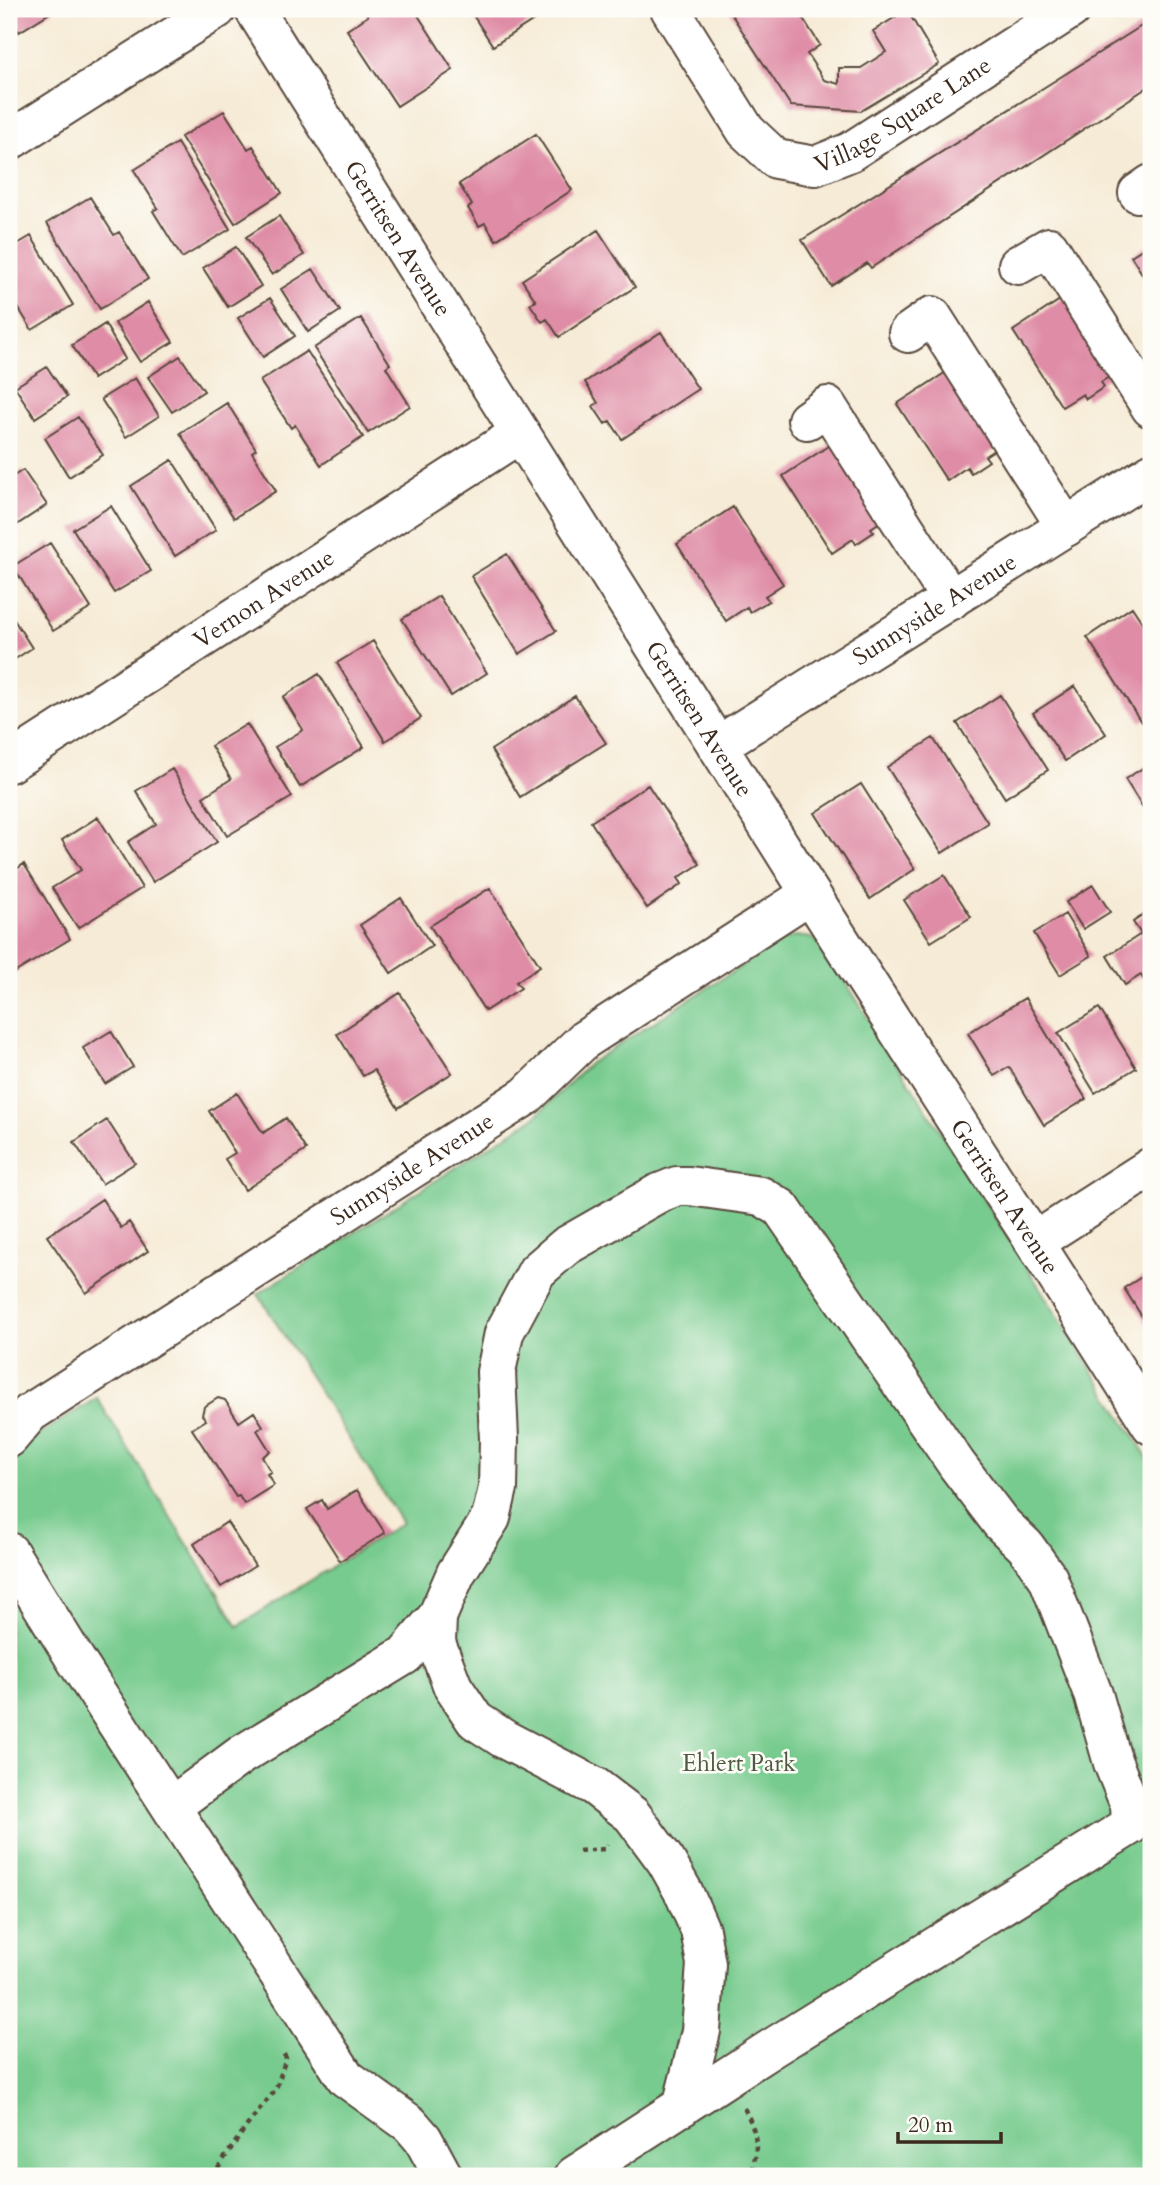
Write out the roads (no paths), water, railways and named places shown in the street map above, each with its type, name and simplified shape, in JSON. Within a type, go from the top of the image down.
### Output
[{"type":"street","points":[[9,141],[217,9]]},
{"type":"street","name":"Gerritsen Avenue","points":[[254,9],[810,894],[1036,1241],[1151,1425]]},
{"type":"street","name":"Village Square Lane","points":[[670,9],[746,131],[776,159],[815,166],[850,152],[1071,9]]},
{"type":"street","points":[[1018,265],[1049,247],[1151,408]]},
{"type":"street","points":[[908,333],[932,316],[1066,527]]},
{"type":"street","points":[[807,420],[827,406],[951,600]]},
{"type":"street","name":"Vernon Avenue","points":[[9,763],[519,434]]},
{"type":"street","name":"Sunnyside Avenue","points":[[717,746],[1151,473]]},
{"type":"street","name":"Sunnyside Avenue","points":[[9,1438],[30,1413],[526,1096],[584,1040],[810,894]]},
{"type":"street","points":[[1036,1241],[1151,1167]]},
{"type":"street","points":[[172,1806],[241,1755],[405,1655],[437,1617],[456,1573],[491,1518],[498,1488],[496,1372],[505,1333],[537,1271],[566,1246],[657,1194],[677,1186],[761,1196],[781,1208],[957,1465],[1000,1523],[1025,1546],[1048,1578],[1093,1695],[1113,1763],[1129,1805],[1131,1825],[727,2077],[574,2176]]},
{"type":"street","points":[[14,1564],[346,2078],[410,2124],[423,2139],[443,2176]]},
{"type":"street","points":[[437,1617],[436,1643],[453,1687],[475,1720],[536,1758],[594,1786],[632,1815],[666,1861],[684,1893],[699,1930],[706,1964],[701,2031],[682,2107]]},
{"type":"park label","name":"Ehlert Park","points":[[739,1763]]}]
